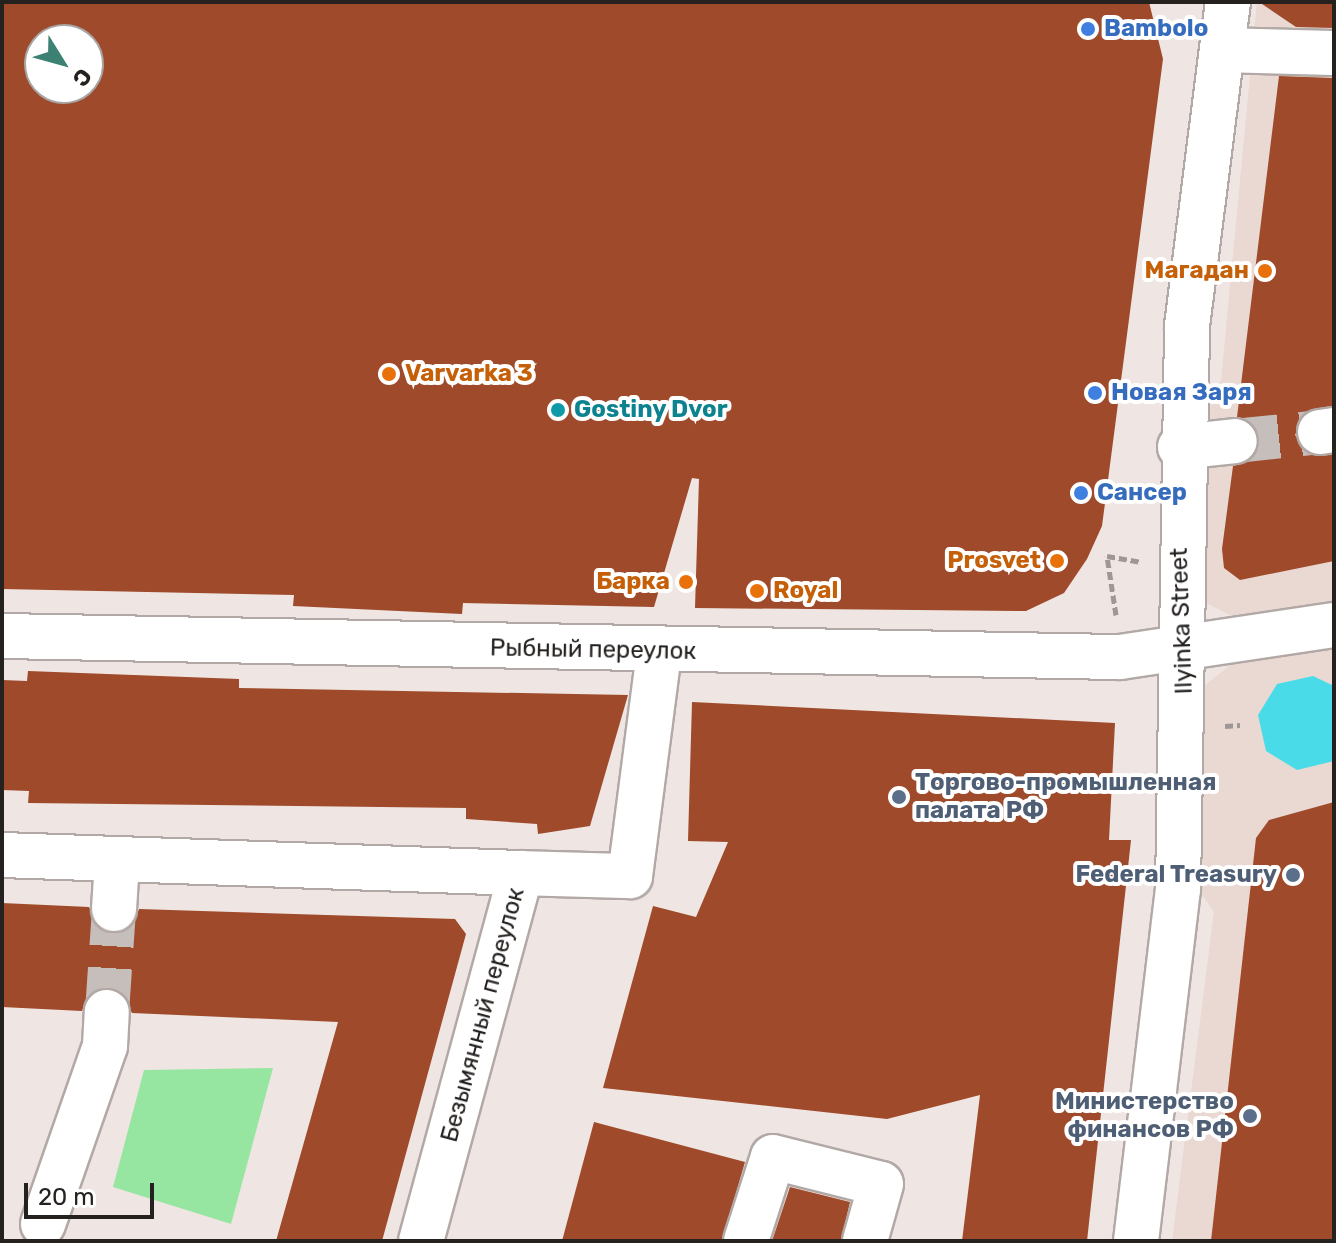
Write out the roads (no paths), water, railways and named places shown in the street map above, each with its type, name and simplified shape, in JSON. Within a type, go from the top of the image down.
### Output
[{"type":"street","name":"Ilyinka Street","points":[[1136,1241],[1178,889],[1185,649],[1180,447],[1187,326],[1228,2]]},
{"type":"street","points":[[1224,50],[1334,53]]},
{"type":"street","points":[[1180,447],[1235,441]]},
{"type":"street","name":"Рыбный переулок","points":[[2,636],[659,652],[1120,657],[1334,625]]},
{"type":"street","name":"Безымянный переулок","points":[[421,1241],[521,873],[630,876],[659,652]]},
{"type":"street","points":[[2,855],[521,873]]},
{"type":"street","points":[[114,909],[117,861]]},
{"type":"street","points":[[43,1224],[105,1046],[107,1012]]},
{"type":"street","points":[[746,1241],[773,1157],[881,1184],[865,1241]]},
{"type":"water","points":[[1313,676],[1334,686],[1334,761],[1297,770],[1266,751],[1258,715],[1277,684]]},
{"type":"tunnel","points":[[1235,441],[1320,432]]},
{"type":"tunnel","points":[[107,1012],[114,909]]},
{"type":"place","name":"Bambolo","points":[[1088,29]]},
{"type":"place","name":"Магадан","points":[[1265,271]]},
{"type":"place","name":"Varvarka 3","points":[[389,374]]},
{"type":"place","name":"Новая Заря","points":[[1095,393]]},
{"type":"place","name":"Gostiny Dvor","points":[[558,410]]},
{"type":"place","name":"Сансер","points":[[1081,493]]},
{"type":"place","name":"Prosvet","points":[[1057,561]]},
{"type":"place","name":"Барка","points":[[686,582]]},
{"type":"place","name":"Royal","points":[[757,591]]},
{"type":"place","name":"Торгово-промышленная палата РФ","points":[[899,797]]},
{"type":"place","name":"Federal Treasury","points":[[1293,875]]},
{"type":"place","name":"Министерство финансов РФ","points":[[1250,1116]]}]
